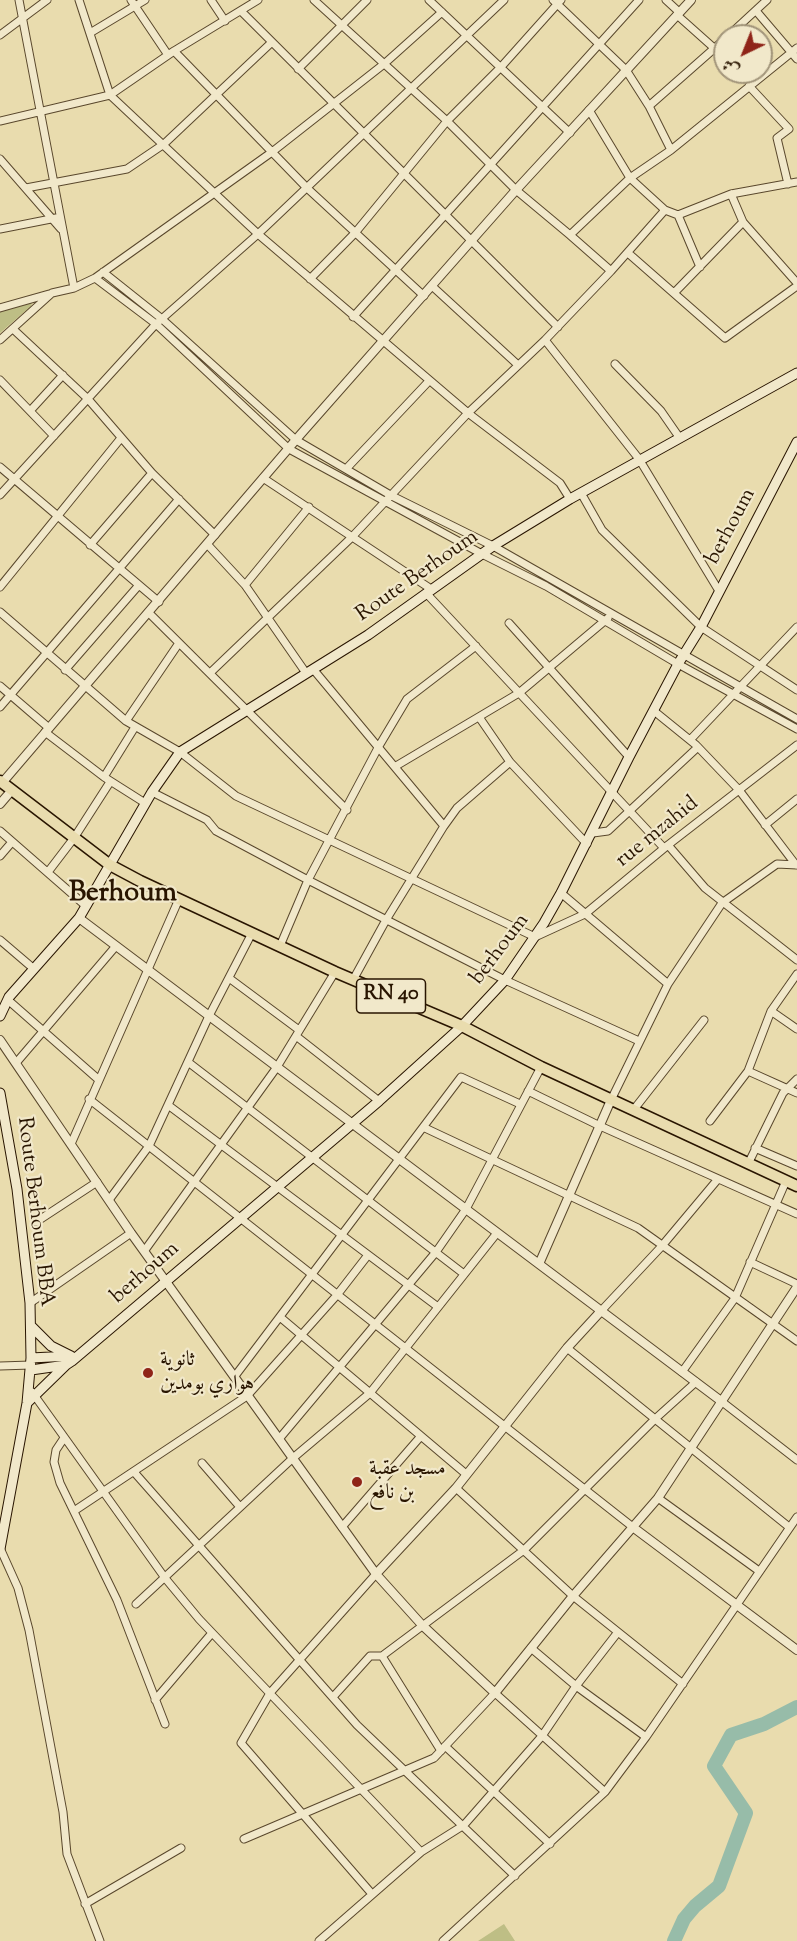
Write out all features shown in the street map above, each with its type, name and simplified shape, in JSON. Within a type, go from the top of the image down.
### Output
[{"type":"main road","name":"Route Berhoum","points":[[110,865],[145,803],[180,752],[368,634],[493,546],[639,459],[797,373]]},
{"type":"main road","name":"berhoum","points":[[0,1549],[27,1403],[32,1392],[379,1101],[462,1026],[505,980],[535,937],[561,893],[613,794],[629,757],[701,627],[797,442]]},
{"type":"main road","name":"RN 40","points":[[1,782],[110,865],[335,972],[462,1026],[541,1067],[611,1100],[634,1108],[797,1186]]},
{"type":"main road","points":[[0,1016],[8,1000],[79,918],[110,865]]},
{"type":"main road","name":"Route Berhoum BBA","points":[[0,1093],[17,1189],[30,1303],[32,1392]]},
{"type":"main road","points":[[31,1326],[51,1346],[72,1359]]},
{"type":"main road","points":[[31,1364],[72,1359]]},
{"type":"street","points":[[19,0],[54,184],[57,218],[63,231],[74,288]]},
{"type":"street","points":[[0,35],[47,0]]},
{"type":"street","points":[[79,0],[110,95],[258,234],[429,381],[560,483],[570,499]]},
{"type":"street","points":[[90,33],[133,3],[145,0]]},
{"type":"street","points":[[212,0],[225,21]]},
{"type":"street","points":[[0,121],[110,95],[171,53],[258,0]]},
{"type":"street","points":[[314,0],[447,121],[516,190],[611,272]]},
{"type":"street","points":[[298,69],[367,0]]},
{"type":"street","points":[[429,0],[570,133]]},
{"type":"street","points":[[0,495],[159,321],[365,135],[504,0]]},
{"type":"street","points":[[353,317],[639,0]]},
{"type":"street","points":[[666,0],[713,47]]},
{"type":"street","points":[[1,782],[86,688],[263,478],[516,190],[691,0]]},
{"type":"street","points":[[743,24],[767,0]]},
{"type":"street","points":[[310,279],[355,233],[447,121],[501,67],[557,1],[626,70],[649,106],[671,150]]},
{"type":"street","points":[[133,3],[171,53],[216,94],[307,188],[424,296]]},
{"type":"street","points":[[241,11],[558,327]]},
{"type":"street","points":[[0,308],[74,288],[104,272],[272,152],[384,64],[442,12]]},
{"type":"street","points":[[757,12],[794,51],[797,60]]},
{"type":"street","points":[[26,188],[127,169],[164,144],[272,42]]},
{"type":"street","points":[[649,106],[713,49]]},
{"type":"street","points":[[570,235],[630,178],[671,150],[794,51]]},
{"type":"street","points":[[749,86],[789,129],[777,138],[788,184]]},
{"type":"street","points":[[589,110],[630,178],[665,210],[678,215],[731,194],[797,182]]},
{"type":"street","points":[[0,159],[4,168],[57,218]]},
{"type":"street","points":[[628,253],[725,338],[797,285],[743,222],[731,194]]},
{"type":"street","points":[[210,673],[386,503],[468,413],[545,340],[611,272],[665,210]]},
{"type":"street","points":[[678,215],[700,267]]},
{"type":"street","points":[[0,229],[57,218]]},
{"type":"street","points":[[674,293],[743,222]]},
{"type":"street","points":[[104,272],[296,440],[392,496],[493,546],[612,615],[734,694],[797,729]]},
{"type":"street","points":[[95,278],[159,321],[290,449],[386,503],[546,586],[604,621],[740,688],[797,719]]},
{"type":"street","points":[[432,286],[518,365]]},
{"type":"street","points":[[0,340],[52,293]]},
{"type":"street","points":[[13,329],[88,399],[152,473],[215,535]]},
{"type":"street","points":[[545,340],[639,459],[719,591]]},
{"type":"street","points":[[615,364],[661,411],[679,437]]},
{"type":"street","points":[[30,411],[63,375]]},
{"type":"street","points":[[0,380],[54,436]]},
{"type":"street","points":[[346,469],[429,381]]},
{"type":"street","points":[[0,587],[122,438]]},
{"type":"street","points":[[0,467],[159,602]]},
{"type":"street","points":[[90,545],[152,473]]},
{"type":"street","points":[[263,478],[309,507],[429,591],[519,693],[629,811],[705,888],[797,960]]},
{"type":"street","points":[[581,493],[602,530],[701,627],[797,690]]},
{"type":"street","points":[[0,707],[45,652],[179,500]]},
{"type":"street","points":[[245,585],[309,507]]},
{"type":"street","points":[[207,544],[245,585],[310,671],[379,746],[444,826]]},
{"type":"street","points":[[65,670],[139,585]]},
{"type":"street","points":[[0,612],[126,722],[180,752],[236,796],[535,937]]},
{"type":"street","points":[[149,613],[347,810]]},
{"type":"street","points":[[396,766],[519,693],[612,615]]},
{"type":"street","points":[[509,623],[629,757]]},
{"type":"street","points":[[690,740],[797,627]]},
{"type":"street","points":[[126,722],[179,643]]},
{"type":"street","points":[[280,946],[329,840],[347,810],[379,746],[408,699],[476,646]]},
{"type":"street","points":[[0,686],[47,730],[107,780],[145,803]]},
{"type":"street","points":[[654,711],[698,747],[739,790],[796,865]]},
{"type":"street","points":[[479,717],[510,762],[587,844]]},
{"type":"street","points":[[48,872],[74,838],[135,727]]},
{"type":"street","name":"rue mzahid","points":[[535,937],[585,914],[666,846],[797,745]]},
{"type":"street","points":[[592,833],[608,831],[698,747]]},
{"type":"street","points":[[353,980],[386,920],[444,826],[457,808],[510,762]]},
{"type":"street","points":[[0,804],[12,790]]},
{"type":"street","points":[[152,792],[207,820],[216,831],[386,920],[505,980],[639,1041]]},
{"type":"street","points":[[765,825],[797,799]]},
{"type":"street","points":[[0,831],[86,906]]},
{"type":"street","points":[[0,856],[12,842]]},
{"type":"street","points":[[539,1264],[611,1100],[668,984],[722,903],[777,864],[796,865]]},
{"type":"street","points":[[561,893],[668,984]]},
{"type":"street","points":[[71,1144],[179,899]]},
{"type":"street","points":[[79,918],[797,1460]]},
{"type":"street","points":[[109,1200],[149,1146],[209,1016],[252,933]]},
{"type":"street","points":[[0,940],[34,969]]},
{"type":"street","points":[[15,1063],[116,946]]},
{"type":"street","points":[[145,1250],[277,1067],[335,972]]},
{"type":"street","points":[[710,1121],[748,1071],[771,1011],[797,974]]},
{"type":"street","points":[[229,978],[379,1101]]},
{"type":"street","points":[[8,1000],[99,1080]]},
{"type":"street","points":[[771,1011],[797,1029]]},
{"type":"street","points":[[634,1108],[704,1020]]},
{"type":"street","points":[[0,1040],[131,1233],[376,1575],[422,1625],[605,1792]]},
{"type":"street","points":[[188,1062],[464,1274]]},
{"type":"street","points":[[279,1439],[408,1285],[466,1209],[541,1067]]},
{"type":"street","points":[[748,1071],[797,1093]]},
{"type":"street","points":[[235,1376],[461,1077],[520,1104]]},
{"type":"street","points":[[748,1164],[788,1088],[797,1079]]},
{"type":"street","points":[[528,1091],[600,1126],[797,1214]]},
{"type":"street","points":[[89,1099],[193,1184],[583,1490],[797,1650]]},
{"type":"street","points":[[168,1105],[438,1308]]},
{"type":"street","points":[[424,1128],[638,1228],[661,1247],[797,1341]]},
{"type":"street","points":[[755,1148],[797,1166]]},
{"type":"street","points":[[372,1894],[241,1743],[270,1693],[456,1488],[567,1348],[661,1247],[718,1179]]},
{"type":"street","points":[[682,1372],[735,1298],[774,1204],[786,1181]]},
{"type":"street","points":[[36,1222],[97,1182]]},
{"type":"street","points":[[30,1303],[131,1233]]},
{"type":"street","points":[[136,1604],[293,1458],[370,1393],[497,1233]]},
{"type":"street","points":[[74,1510],[247,1396],[337,1295],[368,1255]]},
{"type":"street","points":[[244,1839],[434,1758],[495,1693],[573,1596],[658,1498],[797,1285],[750,1262]]},
{"type":"street","points":[[280,1317],[466,1474]]},
{"type":"street","points":[[567,1348],[789,1527]]},
{"type":"street","points":[[0,1365],[31,1364]]},
{"type":"street","points":[[333,1697],[370,1656],[382,1656],[524,1550],[655,1419],[696,1382]]},
{"type":"street","points":[[32,1392],[165,1578],[212,1633],[421,1852]]},
{"type":"street","points":[[342,1527],[421,1436]]},
{"type":"street","points":[[64,1438],[56,1450],[54,1462],[60,1483],[117,1600],[165,1724]]},
{"type":"street","points":[[202,1463],[240,1507]]},
{"type":"street","points":[[134,1472],[357,1725],[515,1876]]},
{"type":"street","points":[[456,1488],[573,1596],[683,1684]]},
{"type":"street","points":[[658,1498],[759,1571]]},
{"type":"street","points":[[443,1941],[605,1792],[646,1737],[797,1517]]},
{"type":"street","points":[[0,1549],[18,1588],[29,1630],[63,1812],[67,1854],[100,1941]]},
{"type":"street","points":[[319,1941],[421,1852],[464,1825],[542,1736],[576,1686],[618,1632]]},
{"type":"street","points":[[155,1700],[212,1633]]},
{"type":"street","points":[[531,1648],[576,1686],[646,1737]]},
{"type":"street","points":[[382,1656],[443,1748],[495,1792],[550,1844]]},
{"type":"street","points":[[86,1904],[181,1848]]},
{"type":"green space","points":[[32,303],[31,306],[0,333],[0,312]]},
{"type":"green space","points":[[504,1924],[515,1941],[478,1941]]},
{"type":"waterway","points":[[674,1941],[684,1919],[695,1906],[719,1886],[746,1813],[714,1766],[731,1735],[764,1724],[797,1707]]},
{"type":"place","name":"ثانوية هواري بومدين","points":[[148,1373]]},
{"type":"place","name":"مسجد عقبة بن نافع","points":[[357,1482]]},
{"type":"district","name":"Berhoum","points":[[123,895]]}]
